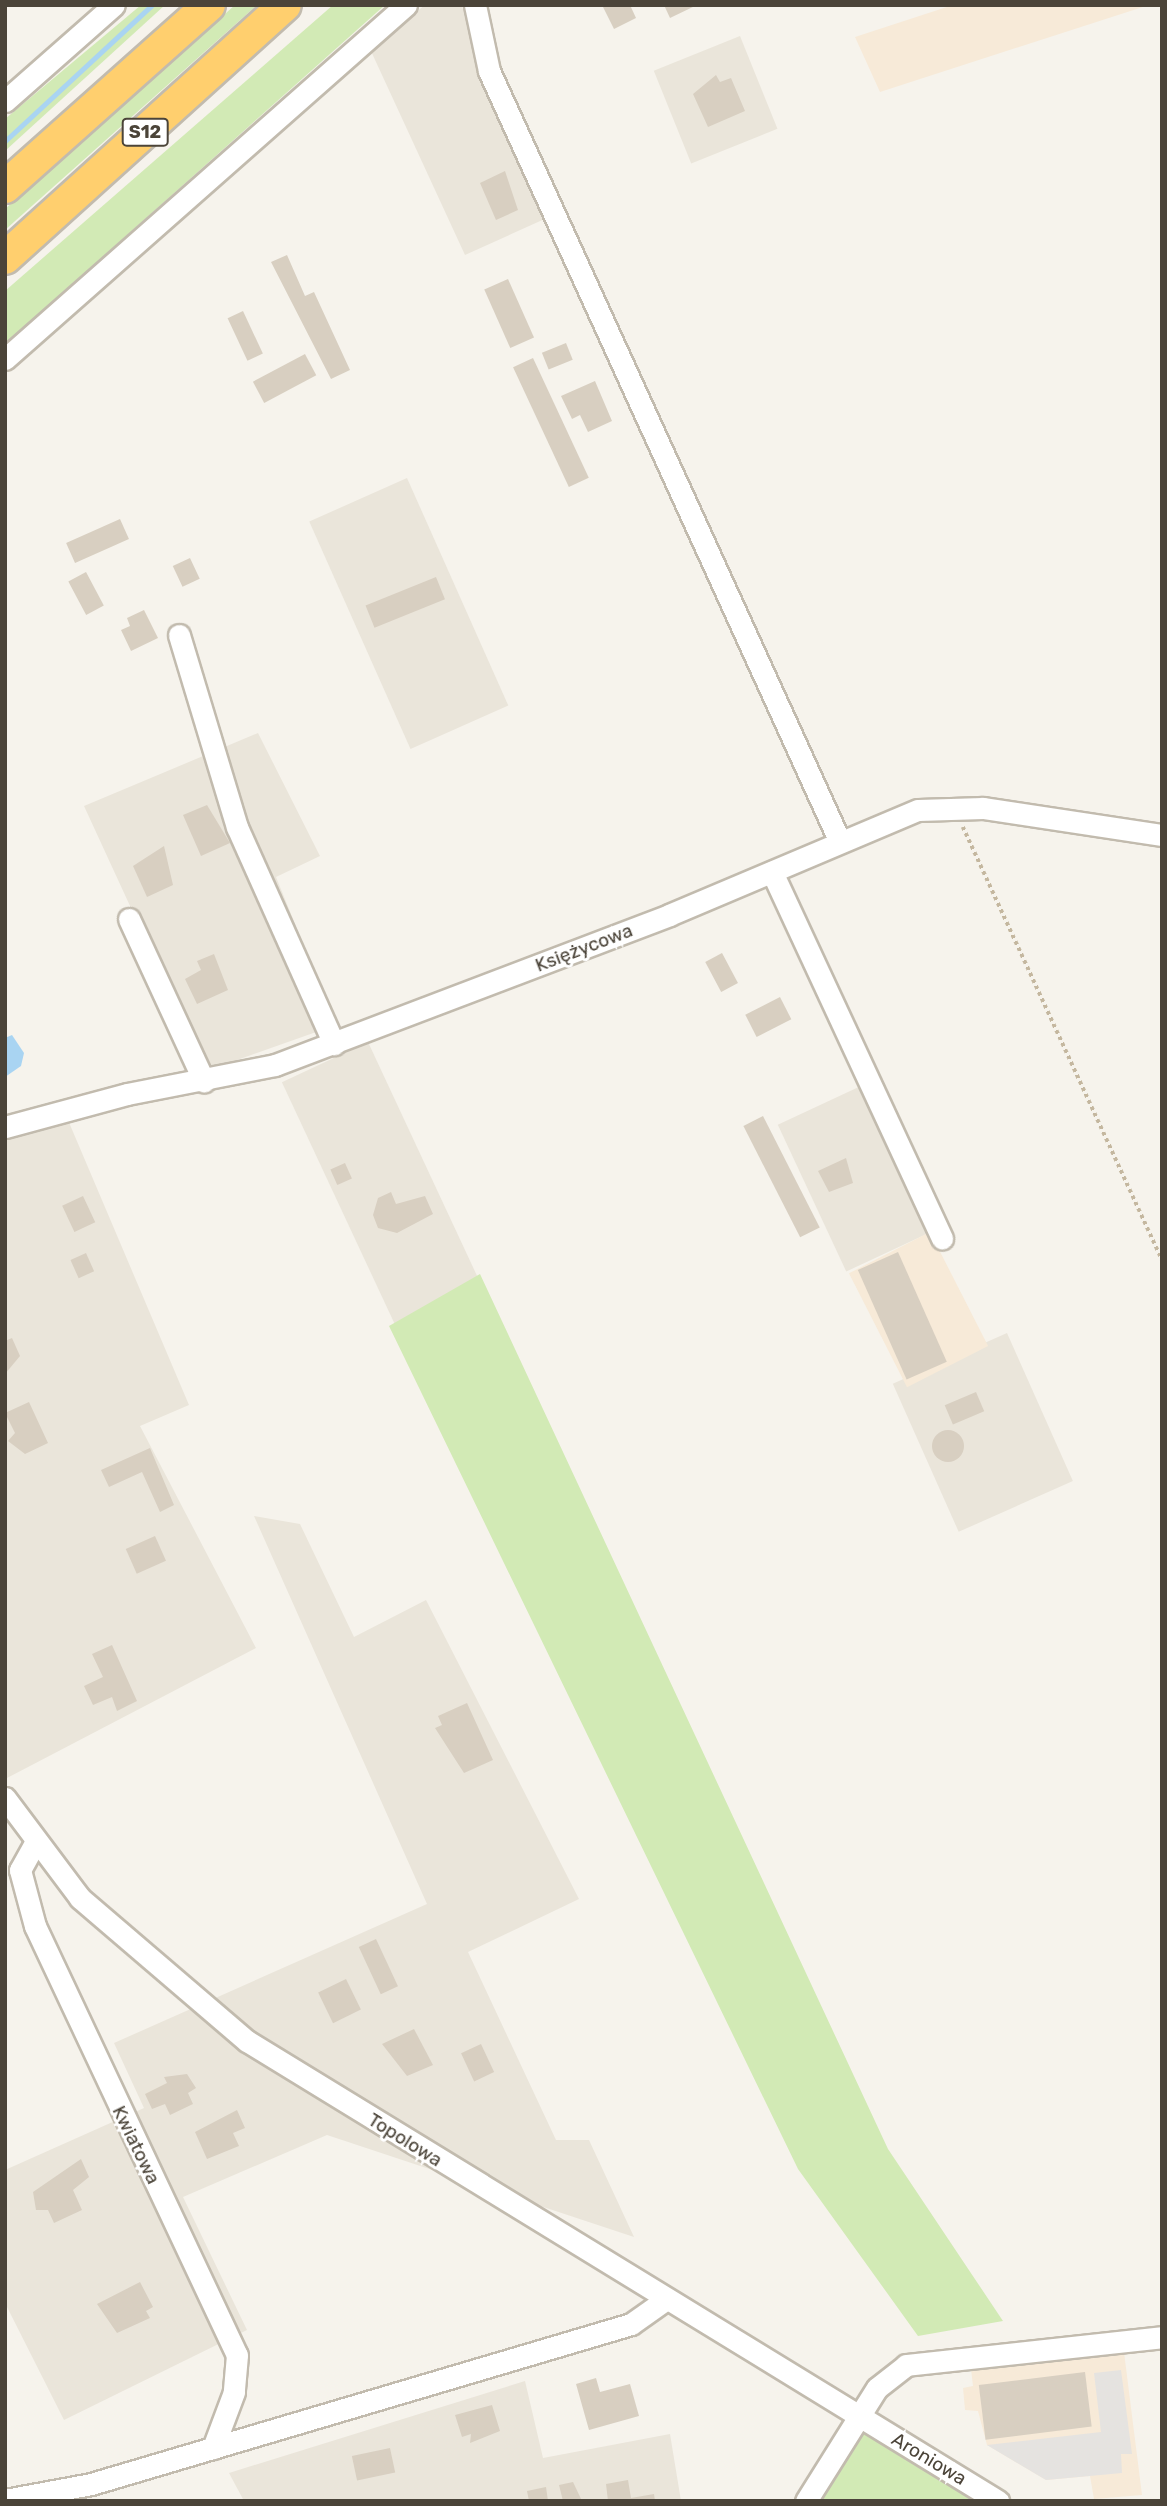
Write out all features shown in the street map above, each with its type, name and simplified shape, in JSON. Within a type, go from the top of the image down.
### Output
[{"type":"highway","name":"S12","points":[[5,187],[209,5]]},
{"type":"highway","name":"S12","points":[[5,258],[285,5]]},
{"type":"street","points":[[5,101],[114,5]]},
{"type":"street","points":[[5,359],[406,5]]},
{"type":"street","points":[[475,5],[489,71],[840,842]]},
{"type":"street","points":[[179,635],[237,827],[334,1044]]},
{"type":"street","name":"Księżycowa","points":[[5,1128],[117,1096],[204,1082],[334,1044],[772,872],[902,815],[959,806],[1162,835]]},
{"type":"street","points":[[772,872],[942,1239]]},
{"type":"street","points":[[129,919],[204,1082]]},
{"type":"street","name":"Topolowa","points":[[5,1798],[35,1843],[108,1925],[230,2029],[665,2300],[860,2417]]},
{"type":"street","name":"Kwiatowa","points":[[35,1843],[20,1870],[35,1926],[237,2356],[234,2392],[213,2448]]},
{"type":"street","points":[[5,2500],[91,2484],[631,2324],[665,2300]]},
{"type":"street","points":[[806,2501],[877,2388],[906,2365],[1162,2337]]},
{"type":"street","name":"Aroniowa","points":[[860,2417],[998,2501]]},
{"type":"path","points":[[959,806],[976,859],[1162,1260]]},
{"type":"shaded area","points":[[425,5],[461,5],[558,213],[465,255],[370,49]]},
{"type":"shaded area","points":[[953,5],[1149,5],[880,92],[855,37]]},
{"type":"shaded area","points":[[740,36],[777,129],[691,164],[654,71]]},
{"type":"shaded area","points":[[407,478],[508,705],[411,749],[309,522]]},
{"type":"shaded area","points":[[258,733],[320,856],[276,877],[336,1025],[206,1071],[84,806]]},
{"type":"shaded area","points":[[368,1042],[482,1287],[396,1327],[282,1082]]},
{"type":"shaded area","points":[[863,1085],[931,1232],[846,1272],[778,1125]]},
{"type":"shaded area","points":[[65,1113],[189,1405],[140,1426],[256,1648],[7,1778],[5,1141]]},
{"type":"shaded area","points":[[930,1232],[988,1346],[907,1387],[849,1273]]},
{"type":"shaded area","points":[[1007,1333],[1073,1481],[959,1532],[893,1384]]},
{"type":"shaded area","points":[[254,1516],[300,1524],[354,1637],[426,1600],[579,1899],[468,1952],[556,2140],[589,2140],[634,2237],[327,2135],[183,2197],[247,2330],[64,2420],[5,2303],[5,2170],[144,2108],[114,2043],[427,1904]]},
{"type":"shaded area","points":[[1124,2352],[1142,2495],[1094,2499],[1090,2476],[1046,2480],[987,2445],[978,2411],[965,2410],[963,2388],[973,2386],[971,2369]]},
{"type":"shaded area","points":[[1121,2370],[1132,2454],[1121,2454],[1122,2473],[1046,2480],[987,2445],[1101,2432],[1094,2373]]},
{"type":"shaded area","points":[[525,2381],[543,2458],[670,2434],[681,2501],[244,2501],[229,2473]]},
{"type":"green space","points":[[141,5],[165,5],[5,151],[5,119]]},
{"type":"green space","points":[[235,5],[257,5],[5,230],[5,209]]},
{"type":"green space","points":[[333,5],[385,5],[5,344],[5,291]]},
{"type":"green space","points":[[480,1274],[888,2149],[1003,2321],[918,2336],[798,2169],[389,1326]]},
{"type":"green space","points":[[861,2425],[982,2501],[810,2501]]},
{"type":"water","points":[[12,1035],[24,1053],[21,1066],[5,1077],[5,1038]]},
{"type":"building","points":[[602,5],[630,5],[636,18],[614,29]]},
{"type":"building","points":[[664,5],[697,5],[670,18]]},
{"type":"building","points":[[716,75],[720,82],[731,78],[745,111],[708,127],[693,94]]},
{"type":"building","points":[[505,171],[518,210],[496,220],[480,183]]},
{"type":"building","points":[[287,255],[305,296],[314,292],[350,370],[331,379],[271,262]]},
{"type":"building","points":[[508,279],[534,337],[510,348],[484,290]]},
{"type":"building","points":[[243,311],[263,354],[247,361],[228,318]]},
{"type":"building","points":[[566,343],[573,360],[549,369],[542,353]]},
{"type":"building","points":[[305,354],[316,375],[264,403],[253,382]]},
{"type":"building","points":[[533,358],[589,478],[569,487],[513,367]]},
{"type":"building","points":[[595,381],[612,421],[588,432],[580,415],[572,419],[561,396]]},
{"type":"building","points":[[120,519],[129,539],[75,563],[66,543]]},
{"type":"building","points":[[190,558],[200,579],[183,587],[173,566]]},
{"type":"building","points":[[86,572],[104,606],[86,615],[68,581]]},
{"type":"building","points":[[436,577],[445,599],[375,628],[366,605]]},
{"type":"building","points":[[144,610],[158,638],[131,651],[121,630],[130,626],[127,618]]},
{"type":"building","points":[[207,805],[230,843],[201,856],[183,815]]},
{"type":"building","points":[[164,846],[173,885],[147,897],[133,866]]},
{"type":"building","points":[[722,953],[738,983],[721,992],[705,962]]},
{"type":"building","points":[[214,954],[228,990],[197,1004],[185,979],[201,970],[197,961]]},
{"type":"building","points":[[780,997],[791,1019],[757,1037],[745,1015]]},
{"type":"building","points":[[763,1116],[820,1227],[800,1237],[743,1126]]},
{"type":"building","points":[[846,1158],[853,1183],[829,1192],[818,1171]]},
{"type":"building","points":[[345,1163],[352,1179],[337,1185],[330,1170]]},
{"type":"building","points":[[391,1192],[396,1204],[425,1196],[433,1214],[397,1233],[378,1228],[373,1215],[378,1198]]},
{"type":"building","points":[[83,1196],[95,1222],[74,1232],[62,1206]]},
{"type":"building","points":[[898,1252],[947,1362],[907,1380],[858,1270]]},
{"type":"building","points":[[86,1253],[94,1271],[79,1278],[70,1260]]},
{"type":"building","points":[[12,1338],[20,1356],[5,1374],[5,1341]]},
{"type":"building","points":[[976,1392],[984,1411],[953,1425],[945,1405]]},
{"type":"building","points":[[29,1402],[48,1443],[25,1454],[8,1441],[15,1433],[5,1413]]},
{"type":"building","points":[[948,1430],[959,1435],[964,1446],[959,1457],[948,1462],[937,1457],[932,1446],[937,1435]]},
{"type":"building","points":[[150,1448],[174,1505],[160,1512],[142,1472],[109,1487],[101,1470]]},
{"type":"building","points":[[155,1536],[166,1561],[137,1574],[126,1549]]},
{"type":"building","points":[[112,1645],[137,1701],[117,1711],[112,1697],[93,1705],[84,1686],[103,1677],[92,1654]]},
{"type":"building","points":[[467,1703],[493,1760],[464,1773],[435,1728],[442,1725],[438,1716]]},
{"type":"building","points":[[376,1939],[398,1986],[381,1994],[359,1947]]},
{"type":"building","points":[[346,1979],[361,2010],[333,2023],[318,1993]]},
{"type":"building","points":[[414,2029],[433,2065],[407,2076],[382,2044]]},
{"type":"building","points":[[481,2044],[494,2072],[474,2081],[461,2053]]},
{"type":"building","points":[[187,2074],[196,2088],[188,2093],[193,2104],[170,2115],[165,2104],[152,2109],[145,2094],[167,2083],[164,2077]]},
{"type":"building","points":[[237,2110],[245,2128],[233,2133],[239,2146],[207,2159],[195,2132]]},
{"type":"building","points":[[81,2159],[89,2177],[73,2190],[82,2210],[54,2223],[48,2210],[36,2210],[33,2192]]},
{"type":"building","points":[[140,2282],[153,2307],[146,2311],[150,2318],[117,2333],[97,2304]]},
{"type":"building","points":[[1085,2372],[1092,2427],[986,2440],[979,2385]]},
{"type":"building","points":[[596,2378],[600,2392],[630,2384],[639,2416],[589,2430],[576,2384]]},
{"type":"building","points":[[492,2405],[500,2431],[470,2443],[471,2434],[462,2437],[455,2415]]},
{"type":"building","points":[[390,2448],[395,2472],[357,2481],[352,2456]]},
{"type":"building","points":[[628,2480],[631,2498],[654,2494],[655,2501],[608,2501],[606,2484]]},
{"type":"building","points":[[573,2482],[582,2501],[563,2501],[559,2485]]},
{"type":"building","points":[[546,2487],[548,2501],[529,2501],[527,2491]]},
{"type":"waterway","points":[[5,141],[152,5]]}]
